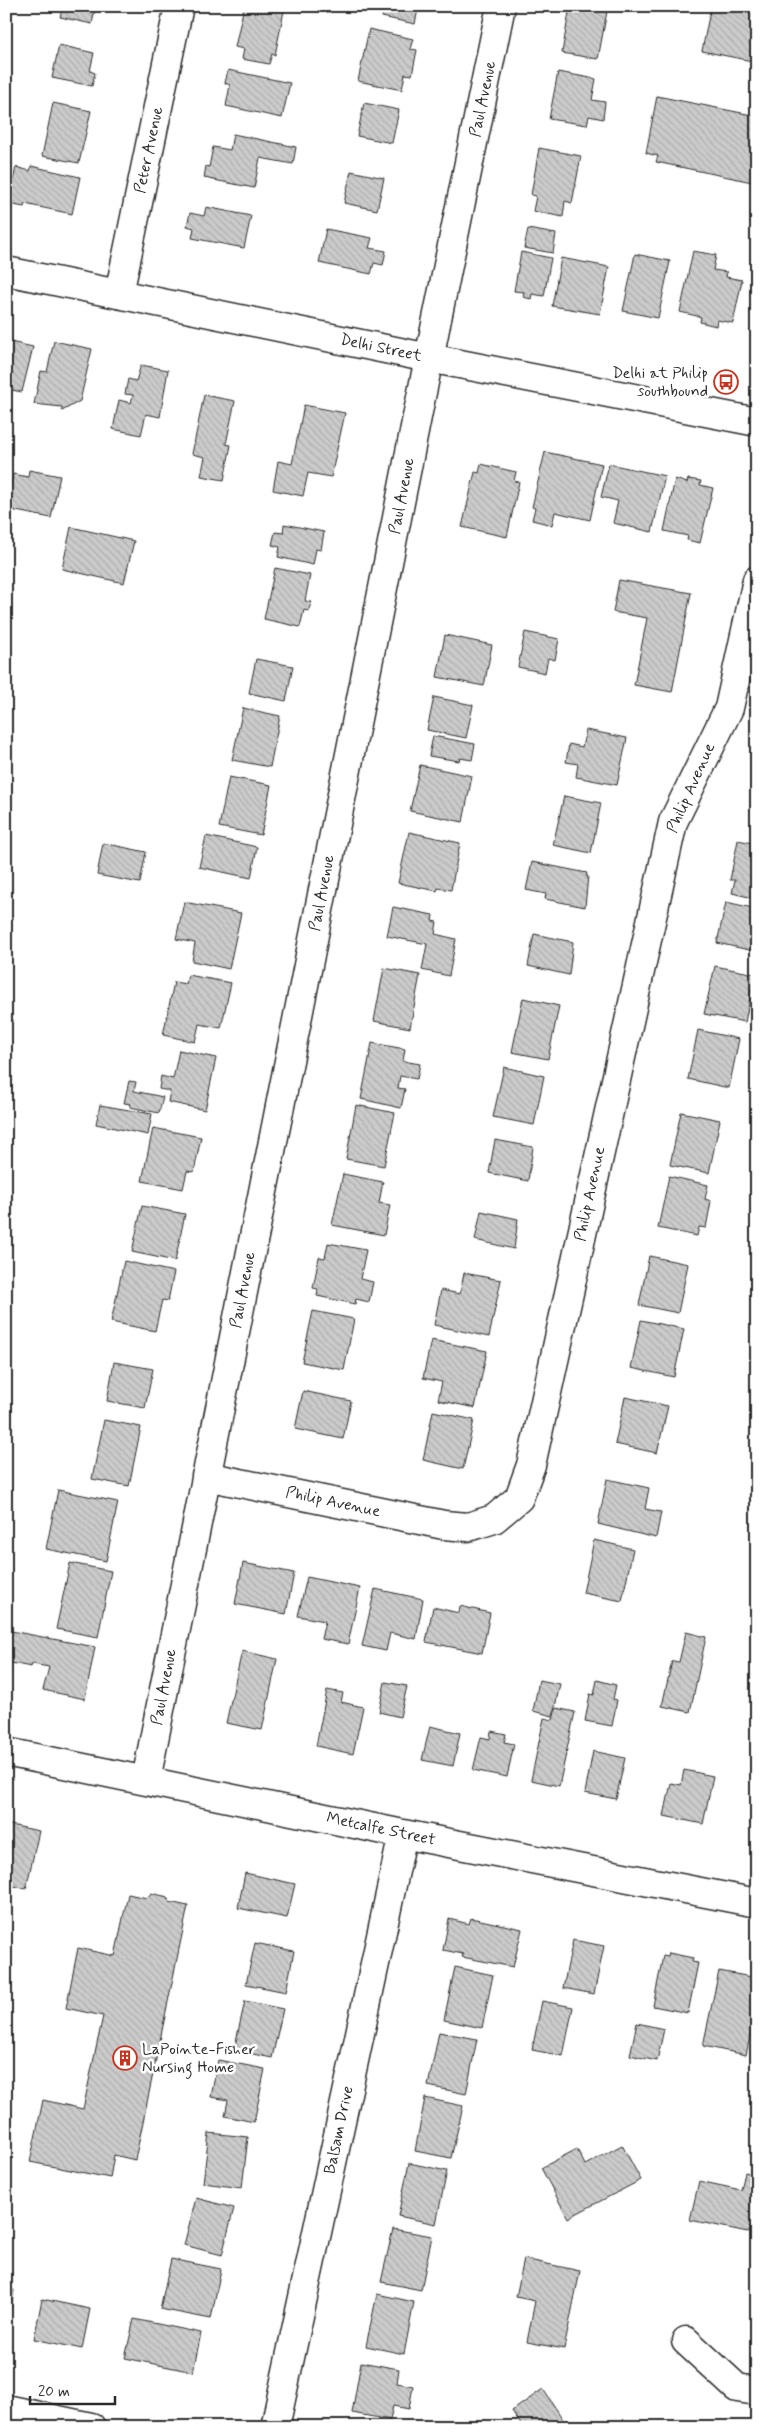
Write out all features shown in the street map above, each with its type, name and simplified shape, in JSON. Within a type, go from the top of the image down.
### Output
[{"type":"street","name":"Peter Avenue","points":[[119,294],[179,6]]},
{"type":"street","name":"Paul Avenue","points":[[146,1780],[429,358],[502,6]]},
{"type":"street","name":"Delhi Street","points":[[6,271],[429,358],[757,422]]},
{"type":"street","name":"Philip Avenue","points":[[206,1476],[444,1525],[468,1527],[494,1519],[518,1498],[531,1465],[673,822],[729,708],[757,580]]},
{"type":"street","name":"Metcalfe Street","points":[[6,1752],[403,1834],[757,1904]]},
{"type":"street","name":"Balsam Drive","points":[[275,2427],[403,1834]]},
{"type":"street","points":[[686,2341],[737,2388],[757,2391]]},
{"type":"street","points":[[6,2409],[91,2427]]},
{"type":"building","points":[[63,6],[109,6],[108,11],[95,9],[92,24],[60,17]]},
{"type":"building","points":[[244,6],[285,6],[275,55],[272,54],[269,64],[242,59],[244,49],[235,47]]},
{"type":"building","points":[[385,6],[429,6],[428,11],[418,9],[415,24],[382,17]]},
{"type":"building","points":[[570,6],[608,6],[598,59],[562,53]]},
{"type":"building","points":[[711,6],[757,6],[757,62],[702,51]]},
{"type":"building","points":[[369,29],[413,39],[410,49],[417,50],[412,75],[405,74],[402,90],[358,81]]},
{"type":"building","points":[[59,45],[94,53],[90,71],[95,73],[92,86],[52,78]]},
{"type":"building","points":[[228,70],[290,83],[282,118],[226,106],[230,85],[225,83]]},
{"type":"building","points":[[558,72],[596,79],[592,100],[605,102],[603,119],[589,116],[587,125],[549,119]]},
{"type":"building","points":[[657,96],[757,116],[757,183],[656,162],[658,156],[646,153]]},
{"type":"building","points":[[53,103],[91,111],[79,163],[42,156]]},
{"type":"building","points":[[364,103],[399,110],[392,143],[357,136]]},
{"type":"building","points":[[233,134],[296,147],[293,164],[260,158],[254,188],[204,178],[206,166],[209,167],[213,147],[230,150]]},
{"type":"building","points":[[539,148],[581,156],[572,203],[565,201],[563,217],[533,211],[536,196],[531,195]]},
{"type":"building","points":[[31,166],[80,177],[72,214],[25,204],[24,207],[8,204],[16,167],[30,171]]},
{"type":"building","points":[[351,171],[384,178],[377,210],[344,203]]},
{"type":"building","points":[[206,207],[251,216],[244,248],[192,238],[194,228],[187,226],[190,213],[204,216]]},
{"type":"building","points":[[326,229],[372,238],[369,248],[386,251],[383,265],[374,263],[371,274],[319,263]]},
{"type":"building","points":[[528,229],[556,234],[553,253],[524,248]]},
{"type":"building","points":[[693,251],[716,255],[713,270],[727,272],[726,277],[742,280],[733,323],[717,320],[716,326],[700,322],[701,317],[680,312]]},
{"type":"building","points":[[521,252],[551,258],[544,296],[532,294],[531,299],[523,297],[524,292],[514,291]]},
{"type":"building","points":[[635,254],[670,261],[658,318],[623,311]]},
{"type":"building","points":[[561,258],[609,267],[600,314],[552,306]]},
{"type":"building","points":[[6,341],[33,347],[22,392],[6,389]]},
{"type":"building","points":[[54,341],[92,349],[80,401],[62,411],[62,407],[34,404],[41,371],[47,372]]},
{"type":"building","points":[[141,365],[168,370],[160,417],[146,414],[141,435],[113,429],[119,400],[131,403],[133,395],[125,394],[128,379],[136,381]]},
{"type":"building","points":[[204,395],[235,401],[226,444],[231,445],[224,480],[201,476],[205,457],[192,454]]},
{"type":"building","points":[[304,405],[345,413],[331,477],[308,473],[303,496],[273,490],[278,461],[292,464]]},
{"type":"building","points":[[545,452],[602,464],[590,520],[555,512],[552,525],[532,520],[535,508],[532,507]]},
{"type":"building","points":[[481,464],[516,472],[514,481],[519,482],[507,537],[462,527],[475,472],[479,473]]},
{"type":"building","points":[[609,464],[665,476],[652,532],[613,523],[618,501],[601,497]]},
{"type":"building","points":[[29,470],[60,476],[51,518],[6,509],[13,474],[28,477]]},
{"type":"building","points":[[675,479],[687,483],[688,479],[701,481],[700,485],[713,488],[700,543],[687,540],[688,536],[664,531]]},
{"type":"building","points":[[284,524],[324,532],[321,550],[316,549],[313,565],[278,557],[280,547],[272,545],[275,532],[283,533]]},
{"type":"building","points":[[71,527],[134,541],[124,583],[62,569]]},
{"type":"building","points":[[275,568],[310,575],[305,601],[311,602],[309,611],[304,610],[300,627],[264,619]]},
{"type":"building","points":[[619,580],[691,593],[672,692],[634,685],[647,618],[613,612]]},
{"type":"building","points":[[525,632],[559,639],[555,660],[548,658],[545,673],[518,667]]},
{"type":"building","points":[[445,635],[492,645],[484,686],[437,677]]},
{"type":"building","points":[[256,659],[293,666],[286,701],[249,693]]},
{"type":"building","points":[[434,697],[473,705],[466,738],[427,730]]},
{"type":"building","points":[[243,708],[280,716],[270,767],[232,760]]},
{"type":"building","points":[[586,730],[627,738],[617,785],[576,777],[578,764],[566,762],[569,744],[582,747]]},
{"type":"building","points":[[433,736],[475,744],[472,760],[460,758],[459,761],[429,756]]},
{"type":"building","points":[[420,765],[472,776],[463,822],[410,811]]},
{"type":"building","points":[[229,777],[271,785],[261,835],[219,827]]},
{"type":"building","points":[[564,796],[601,803],[591,853],[553,845]]},
{"type":"building","points":[[409,832],[460,843],[451,890],[438,888],[437,891],[398,883]]},
{"type":"building","points":[[206,836],[257,847],[251,878],[199,867]]},
{"type":"building","points":[[738,840],[757,844],[757,899],[732,893],[735,880],[730,880]]},
{"type":"building","points":[[103,843],[146,852],[140,883],[97,875]]},
{"type":"building","points":[[532,862],[587,873],[585,907],[545,899],[546,894],[526,890]]},
{"type":"building","points":[[184,902],[241,913],[229,969],[192,961],[195,943],[176,939]]},
{"type":"building","points":[[726,902],[757,909],[757,937],[754,951],[717,943]]},
{"type":"building","points":[[393,907],[433,915],[432,921],[437,922],[435,934],[456,939],[449,976],[422,970],[427,944],[387,936]]},
{"type":"building","points":[[534,934],[573,942],[569,975],[528,966]]},
{"type":"building","points":[[715,966],[755,974],[745,1022],[704,1014]]},
{"type":"building","points":[[384,968],[420,975],[410,1028],[374,1021]]},
{"type":"building","points":[[188,975],[231,983],[221,1028],[199,1024],[195,1042],[163,1035],[174,982],[186,984]]},
{"type":"building","points":[[523,998],[559,1006],[548,1059],[512,1052]]},
{"type":"building","points":[[698,1030],[739,1039],[729,1088],[688,1079]]},
{"type":"building","points":[[372,1043],[405,1049],[403,1061],[420,1064],[417,1079],[400,1076],[398,1088],[405,1089],[401,1108],[361,1099]]},
{"type":"building","points":[[179,1050],[216,1058],[205,1110],[168,1102],[170,1091],[159,1089],[161,1076],[173,1079]]},
{"type":"building","points":[[504,1067],[544,1076],[534,1125],[493,1117]]},
{"type":"building","points":[[129,1081],[136,1082],[134,1091],[163,1097],[159,1113],[130,1107],[131,1104],[124,1103]]},
{"type":"building","points":[[100,1105],[152,1114],[148,1135],[96,1124]]},
{"type":"building","points":[[356,1105],[395,1113],[384,1166],[346,1159]]},
{"type":"building","points":[[681,1112],[720,1120],[709,1173],[670,1165]]},
{"type":"building","points":[[153,1128],[201,1137],[194,1172],[187,1171],[183,1189],[142,1181]]},
{"type":"building","points":[[495,1140],[533,1147],[528,1181],[489,1173]]},
{"type":"building","points":[[343,1174],[383,1182],[379,1203],[390,1205],[384,1235],[332,1225]]},
{"type":"building","points":[[669,1176],[708,1185],[705,1199],[711,1201],[706,1228],[699,1227],[697,1236],[658,1228]]},
{"type":"building","points":[[142,1206],[185,1214],[175,1261],[132,1252]]},
{"type":"building","points":[[481,1211],[518,1219],[514,1249],[475,1240]]},
{"type":"building","points":[[328,1243],[366,1250],[360,1279],[373,1282],[369,1302],[356,1299],[355,1304],[317,1296],[318,1289],[313,1288],[319,1257],[325,1258]]},
{"type":"building","points":[[649,1256],[688,1264],[678,1313],[639,1305]]},
{"type":"building","points":[[124,1261],[174,1272],[168,1301],[162,1300],[155,1331],[111,1322]]},
{"type":"building","points":[[464,1273],[501,1280],[489,1337],[434,1325],[441,1290],[460,1294]]},
{"type":"building","points":[[313,1311],[354,1319],[344,1370],[302,1362]]},
{"type":"building","points":[[641,1320],[684,1329],[674,1377],[631,1368]]},
{"type":"building","points":[[431,1340],[487,1351],[475,1408],[438,1400],[442,1382],[423,1378]]},
{"type":"building","points":[[114,1362],[153,1369],[145,1408],[107,1401]]},
{"type":"building","points":[[303,1391],[351,1401],[343,1439],[295,1429]]},
{"type":"building","points":[[625,1397],[668,1406],[657,1453],[615,1444]]},
{"type":"building","points":[[433,1411],[474,1420],[463,1469],[423,1460]]},
{"type":"building","points":[[104,1420],[141,1427],[129,1486],[92,1479]]},
{"type":"building","points":[[607,1479],[649,1488],[645,1509],[661,1512],[656,1538],[598,1524]]},
{"type":"building","points":[[58,1490],[118,1502],[106,1561],[46,1549]]},
{"type":"building","points":[[594,1540],[633,1549],[622,1601],[583,1593]]},
{"type":"building","points":[[70,1563],[111,1571],[98,1637],[56,1629]]},
{"type":"building","points":[[243,1563],[294,1573],[286,1614],[235,1604]]},
{"type":"building","points":[[307,1577],[360,1588],[348,1644],[321,1639],[325,1621],[298,1616]]},
{"type":"building","points":[[375,1589],[423,1599],[416,1639],[390,1633],[386,1651],[362,1646]]},
{"type":"building","points":[[460,1606],[490,1613],[482,1653],[426,1642],[433,1607],[459,1613]]},
{"type":"building","points":[[6,1630],[95,1647],[85,1699],[43,1690],[49,1667],[32,1664],[31,1667],[6,1662]]},
{"type":"building","points":[[686,1632],[706,1637],[690,1712],[662,1706],[672,1661],[679,1662]]},
{"type":"building","points":[[242,1651],[277,1659],[262,1730],[226,1723]]},
{"type":"building","points":[[539,1680],[560,1684],[553,1716],[533,1711]]},
{"type":"building","points":[[597,1680],[616,1685],[613,1699],[617,1700],[612,1726],[585,1721],[590,1694],[594,1695]]},
{"type":"building","points":[[385,1682],[407,1686],[400,1717],[379,1712]]},
{"type":"building","points":[[327,1690],[343,1693],[341,1702],[363,1707],[353,1754],[316,1746]]},
{"type":"building","points":[[556,1708],[575,1712],[559,1786],[531,1780],[544,1718],[553,1720]]},
{"type":"building","points":[[430,1726],[460,1733],[453,1766],[422,1760]]},
{"type":"building","points":[[491,1731],[506,1734],[504,1742],[514,1744],[507,1777],[473,1770],[481,1737],[490,1739]]},
{"type":"building","points":[[593,1751],[625,1758],[616,1799],[585,1793]]},
{"type":"building","points":[[684,1770],[713,1776],[703,1824],[664,1816],[671,1783],[681,1785]]},
{"type":"building","points":[[757,1791],[757,1825],[750,1824]]},
{"type":"building","points":[[6,1824],[39,1831],[26,1889],[6,1884]]},
{"type":"building","points":[[245,1873],[295,1884],[287,1918],[238,1908]]},
{"type":"building","name":"LaPointe-Fisher Nursing Home","points":[[151,1893],[168,1897],[169,1902],[188,1906],[135,2160],[114,2155],[110,2178],[30,2162],[43,2100],[83,2109],[103,2016],[66,2008],[78,1948],[115,1956],[128,1894],[147,1898]]},
{"type":"building","points":[[471,1918],[522,1929],[513,1967],[462,1957],[463,1954],[443,1950],[449,1919],[469,1924]]},
{"type":"building","points":[[573,1940],[604,1946],[594,1994],[563,1988]]},
{"type":"building","points":[[255,1943],[294,1951],[286,1992],[246,1984]]},
{"type":"building","points":[[669,1953],[693,1958],[692,1962],[698,1963],[688,2013],[653,2006],[663,1956],[668,1957]]},
{"type":"building","points":[[455,1967],[493,1975],[482,2028],[444,2020]]},
{"type":"building","points":[[719,1971],[757,1978],[757,2004],[746,2055],[703,2046]]},
{"type":"building","points":[[245,2001],[283,2009],[272,2058],[234,2050]]},
{"type":"building","points":[[542,2001],[573,2007],[563,2056],[532,2050]]},
{"type":"building","points":[[637,2023],[664,2029],[657,2061],[630,2055]]},
{"type":"building","points":[[439,2032],[477,2039],[466,2094],[428,2086]]},
{"type":"building","points":[[218,2060],[265,2069],[254,2122],[225,2116],[228,2100],[211,2097]]},
{"type":"building","points":[[425,2098],[463,2106],[451,2158],[415,2151]]},
{"type":"building","points":[[209,2133],[248,2137],[242,2188],[203,2183]]},
{"type":"building","points":[[622,2145],[641,2180],[568,2218],[541,2168],[577,2149],[585,2165]]},
{"type":"building","points":[[409,2163],[447,2171],[436,2224],[398,2216]]},
{"type":"building","points":[[745,2172],[757,2175],[757,2234],[690,2220],[699,2181],[741,2190]]},
{"type":"building","points":[[196,2198],[234,2208],[222,2255],[184,2245]]},
{"type":"building","points":[[393,2229],[432,2236],[421,2290],[381,2282]]},
{"type":"building","points":[[171,2259],[221,2269],[211,2319],[160,2309]]},
{"type":"building","points":[[524,2259],[580,2271],[564,2349],[527,2342],[535,2301],[516,2297]]},
{"type":"building","points":[[6,2289],[14,2290],[8,2327],[6,2326]]},
{"type":"building","points":[[377,2294],[414,2302],[404,2354],[366,2346]]},
{"type":"building","points":[[42,2299],[90,2309],[82,2349],[34,2339]]},
{"type":"building","points":[[134,2319],[201,2333],[193,2372],[125,2358]]},
{"type":"building","points":[[361,2362],[399,2369],[397,2383],[413,2386],[409,2409],[393,2406],[390,2420],[352,2413]]},
{"type":"building","points":[[543,2389],[568,2427],[523,2427],[512,2411]]},
{"type":"place","name":"Delhi at Philip southbound","points":[[726,382]]},
{"type":"place","name":"LaPointe-Fisher Nursing Home","points":[[125,2058]]}]
